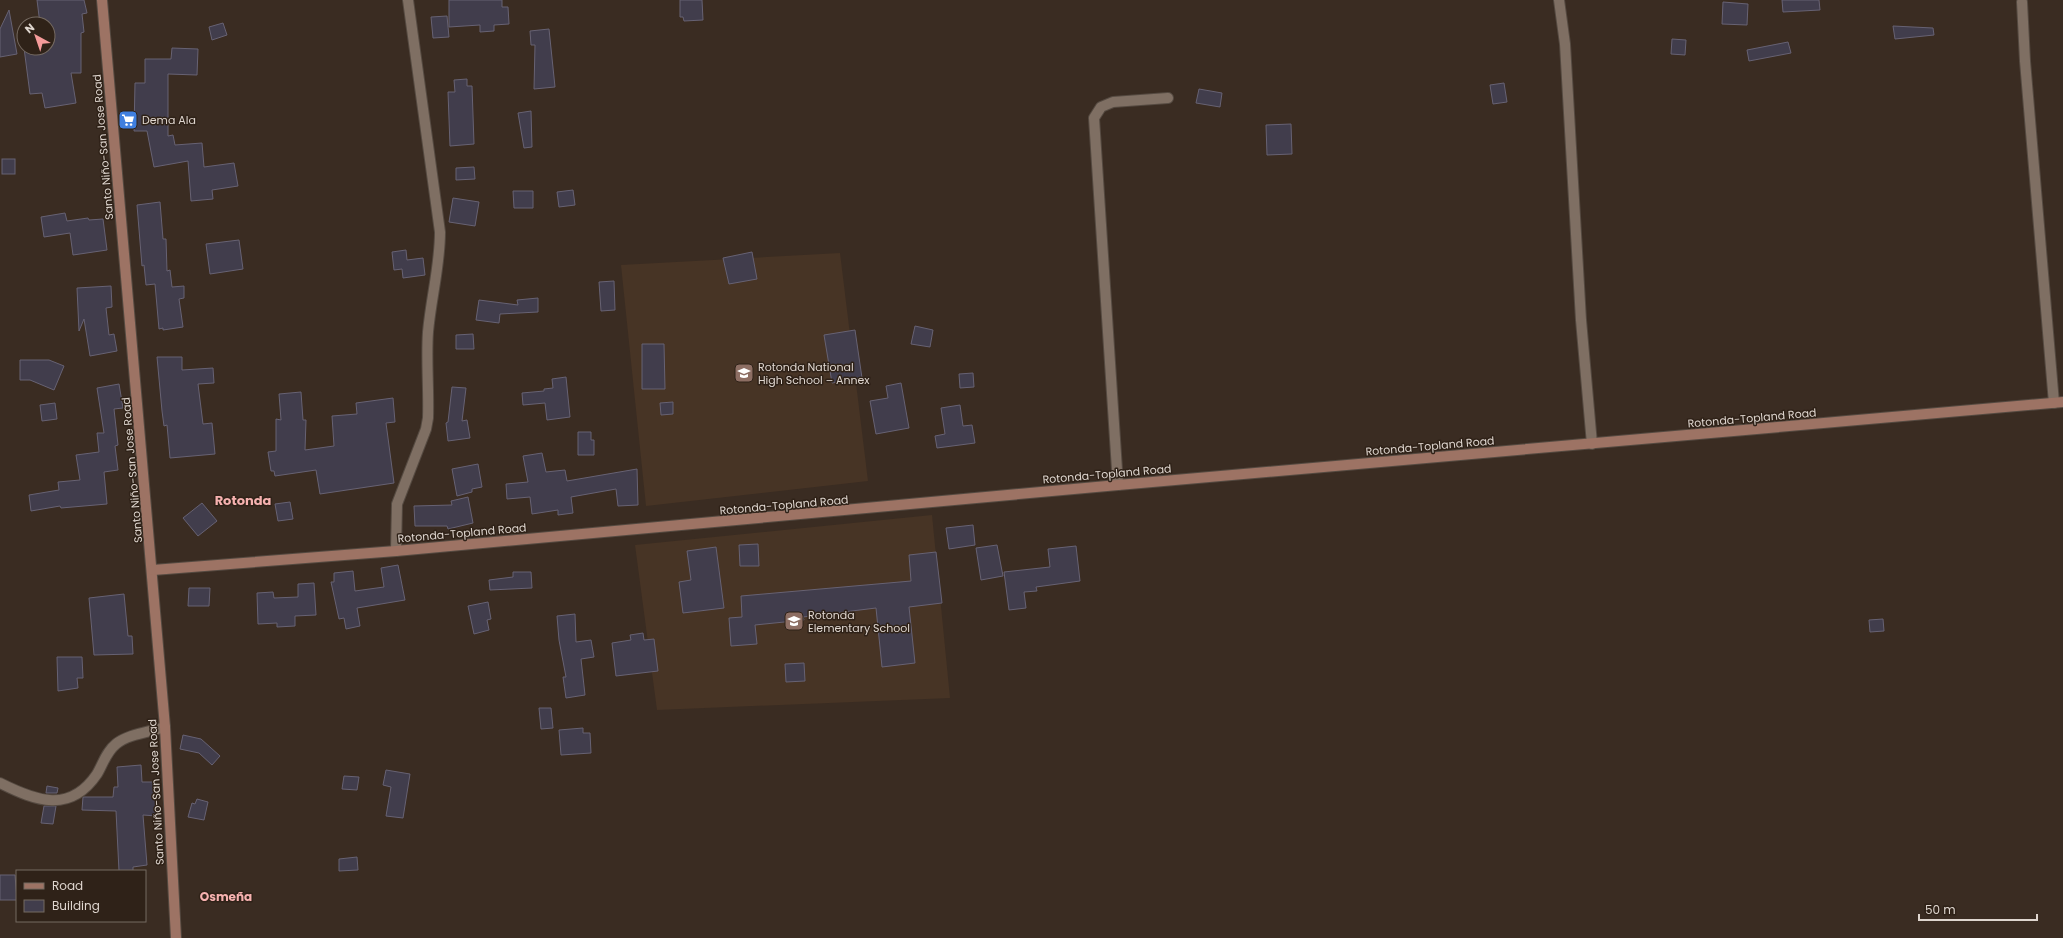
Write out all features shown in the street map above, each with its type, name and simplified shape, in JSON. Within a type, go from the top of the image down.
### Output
[{"type":"main road","name":"Santo Niño-San Jose Road","points":[[102,0],[153,570],[165,728],[176,938]]},
{"type":"main road","name":"Rotonda-Topland Road","points":[[153,570],[396,551],[847,511],[1118,485],[2059,402]]},
{"type":"street","points":[[396,551],[397,504],[426,429],[428,418],[428,334],[430,308],[440,256],[440,232],[408,0]]},
{"type":"street","points":[[1559,0],[1565,44],[1581,320],[1592,444]]},
{"type":"street","points":[[2022,2],[2026,76],[2059,402]]},
{"type":"street","points":[[1118,485],[1094,118],[1101,107],[1113,102],[1168,98]]},
{"type":"street","points":[[0,783],[38,799],[54,801],[65,799],[89,785],[111,748],[118,742],[165,728]]},
{"type":"shaded area","name":"Rotonda National High School – Annex","points":[[840,253],[868,481],[646,506],[621,265]]},
{"type":"shaded area","name":"Rotonda Elementary School","points":[[932,515],[950,698],[657,710],[635,545]]},
{"type":"building","points":[[37,0],[84,0],[87,13],[82,14],[84,32],[81,33],[81,73],[71,73],[76,103],[45,108],[42,93],[30,94],[25,56],[56,56],[56,16],[39,16]]},
{"type":"building","points":[[449,0],[502,0],[502,7],[508,7],[509,24],[494,25],[494,31],[480,32],[480,25],[449,27]]},
{"type":"building","points":[[680,0],[702,0],[703,20],[684,21],[683,17],[680,17]]},
{"type":"building","points":[[1782,0],[1819,0],[1820,10],[1783,12]]},
{"type":"building","points":[[1723,2],[1748,4],[1747,25],[1722,24]]},
{"type":"building","points":[[9,10],[16,54],[0,57],[0,29]]},
{"type":"building","points":[[447,16],[449,37],[433,38],[431,17]]},
{"type":"building","points":[[223,23],[227,35],[212,40],[209,27]]},
{"type":"building","points":[[1893,26],[1933,28],[1934,35],[1895,39]]},
{"type":"building","points":[[549,29],[555,87],[534,89],[535,45],[531,45],[530,31]]},
{"type":"building","points":[[1672,39],[1686,40],[1685,55],[1671,54]]},
{"type":"building","points":[[1788,42],[1791,53],[1749,61],[1747,50]]},
{"type":"building","points":[[172,48],[198,49],[197,75],[168,74],[168,136],[173,135],[175,145],[202,143],[204,167],[234,163],[238,186],[212,190],[213,199],[191,201],[188,161],[154,167],[147,131],[134,131],[135,83],[145,83],[145,59],[171,59]]},
{"type":"building","points":[[467,79],[467,86],[472,86],[474,144],[450,146],[448,92],[455,92],[454,80]]},
{"type":"building","points":[[1504,83],[1507,102],[1493,104],[1490,85]]},
{"type":"building","points":[[1199,89],[1222,93],[1220,107],[1196,103]]},
{"type":"building","points":[[531,111],[532,147],[524,148],[518,113]]},
{"type":"building","points":[[1291,124],[1292,154],[1267,155],[1266,125]]},
{"type":"building","points":[[2,159],[15,159],[15,174],[2,174]]},
{"type":"building","points":[[474,167],[475,179],[456,180],[456,168]]},
{"type":"building","points":[[573,190],[575,205],[559,207],[557,192]]},
{"type":"building","points":[[513,191],[533,191],[533,208],[514,208]]},
{"type":"building","points":[[453,198],[479,202],[475,226],[449,222]]},
{"type":"building","points":[[160,202],[163,239],[166,239],[167,271],[170,270],[172,287],[184,286],[184,298],[179,299],[183,327],[163,330],[163,328],[159,329],[155,284],[146,285],[144,265],[142,266],[137,205]]},
{"type":"building","points":[[65,213],[67,221],[88,218],[89,220],[103,219],[107,250],[73,255],[70,233],[44,237],[41,217]]},
{"type":"building","points":[[239,240],[243,269],[210,274],[206,244]]},
{"type":"building","points":[[406,250],[407,260],[423,258],[425,275],[403,278],[402,269],[394,270],[392,252]]},
{"type":"building","points":[[752,252],[757,279],[729,284],[723,258]]},
{"type":"building","points":[[614,281],[615,310],[601,311],[599,282]]},
{"type":"building","points":[[111,286],[112,307],[106,308],[109,335],[114,334],[117,351],[90,356],[84,319],[79,331],[77,288]]},
{"type":"building","points":[[538,298],[538,312],[500,314],[499,323],[476,320],[479,300],[518,305],[517,300]]},
{"type":"building","points":[[915,326],[933,330],[930,347],[911,344]]},
{"type":"building","points":[[855,330],[862,378],[832,383],[824,335]]},
{"type":"building","points":[[473,334],[474,349],[456,349],[456,335]]},
{"type":"building","points":[[642,344],[664,344],[665,389],[642,389]]},
{"type":"building","points":[[157,357],[182,357],[182,370],[213,368],[214,383],[198,384],[203,424],[212,423],[215,454],[170,458],[167,425],[164,426],[162,411]]},
{"type":"building","points":[[20,360],[49,360],[64,366],[54,390],[30,380],[20,380]]},
{"type":"building","points":[[973,373],[974,387],[960,388],[959,374]]},
{"type":"building","points":[[566,377],[570,417],[547,420],[545,403],[523,405],[522,393],[544,391],[544,389],[553,388],[552,379]]},
{"type":"building","points":[[901,383],[909,428],[876,434],[870,401],[888,398],[886,386]]},
{"type":"building","points":[[119,384],[123,408],[114,409],[118,445],[115,446],[118,470],[104,472],[107,504],[61,508],[60,506],[31,511],[29,495],[59,490],[58,482],[80,480],[76,455],[99,452],[97,433],[104,433],[97,388]]},
{"type":"building","points":[[452,387],[466,388],[462,421],[467,420],[470,438],[448,441],[446,423],[448,422]]},
{"type":"building","points":[[301,392],[303,420],[306,420],[305,450],[334,446],[332,416],[357,414],[356,403],[393,398],[395,422],[386,423],[394,483],[320,494],[316,470],[275,476],[274,471],[271,471],[268,452],[276,451],[276,419],[281,420],[279,394]]},
{"type":"building","points":[[673,402],[673,414],[661,415],[660,403]]},
{"type":"building","points":[[55,403],[57,419],[42,421],[40,405]]},
{"type":"building","points":[[960,405],[963,426],[972,425],[975,443],[937,448],[935,436],[945,434],[941,408]]},
{"type":"building","points":[[578,432],[591,432],[591,440],[594,440],[594,455],[578,455]]},
{"type":"building","points":[[542,453],[546,472],[565,470],[567,481],[637,469],[638,505],[618,506],[616,489],[571,497],[573,513],[558,515],[558,510],[532,514],[530,497],[507,499],[506,484],[528,482],[523,456]]},
{"type":"building","points":[[478,464],[482,487],[472,489],[472,492],[457,496],[452,469]]},
{"type":"building","points":[[468,497],[473,523],[448,529],[447,526],[415,526],[414,506],[452,505],[451,501]]},
{"type":"building","points":[[290,502],[293,519],[278,521],[275,504]]},
{"type":"building","points":[[202,503],[217,521],[198,536],[183,518]]},
{"type":"building","points":[[973,525],[975,545],[949,549],[946,528]]},
{"type":"building","points":[[758,544],[759,566],[740,566],[739,545]]},
{"type":"building","points":[[997,545],[1003,576],[981,580],[976,548]]},
{"type":"building","points":[[1076,546],[1080,581],[1036,587],[1037,591],[1024,592],[1026,608],[1009,610],[1004,572],[1050,567],[1048,549]]},
{"type":"building","points":[[716,547],[724,608],[683,613],[679,582],[691,580],[687,551]]},
{"type":"building","points":[[936,552],[942,603],[909,607],[915,663],[882,667],[876,608],[803,617],[804,620],[755,625],[757,644],[731,646],[729,618],[742,617],[741,596],[911,581],[909,555]]},
{"type":"building","points":[[398,565],[405,600],[357,608],[360,626],[346,629],[344,618],[339,619],[331,582],[334,582],[334,573],[353,571],[355,591],[384,587],[381,568]]},
{"type":"building","points":[[513,572],[531,572],[532,588],[490,590],[489,580],[513,577]]},
{"type":"building","points":[[314,583],[316,615],[295,616],[295,626],[277,627],[277,623],[258,624],[257,593],[273,592],[274,598],[298,597],[298,584]]},
{"type":"building","points":[[189,588],[210,588],[209,606],[188,606]]},
{"type":"building","points":[[124,594],[128,636],[132,636],[133,654],[94,655],[89,598]]},
{"type":"building","points":[[488,602],[491,619],[487,620],[489,630],[474,634],[468,606]]},
{"type":"building","points":[[575,614],[576,642],[591,640],[594,657],[581,659],[585,695],[566,698],[563,677],[566,677],[559,640],[557,616]]},
{"type":"building","points":[[1883,619],[1884,631],[1870,632],[1869,620]]},
{"type":"building","points":[[643,633],[644,640],[654,639],[658,671],[616,676],[612,643],[631,640],[630,635]]},
{"type":"building","points":[[57,657],[82,657],[83,678],[77,678],[78,688],[58,691]]},
{"type":"building","points":[[804,663],[805,681],[786,682],[785,664]]},
{"type":"building","points":[[539,708],[551,708],[553,728],[541,729]]},
{"type":"building","points":[[583,728],[583,733],[590,733],[591,753],[561,755],[559,730]]},
{"type":"building","points":[[183,735],[201,739],[220,756],[212,765],[199,753],[180,749]]},
{"type":"building","points":[[141,765],[142,782],[153,782],[154,793],[157,793],[157,816],[143,815],[147,865],[133,867],[133,870],[119,870],[116,811],[82,810],[83,797],[113,797],[114,787],[118,787],[117,767]]},
{"type":"building","points":[[386,770],[410,774],[403,818],[386,816],[391,787],[383,785]]},
{"type":"building","points":[[344,776],[359,777],[357,790],[342,789]]},
{"type":"building","points":[[47,786],[58,788],[57,793],[46,793]]},
{"type":"building","points":[[197,799],[208,802],[204,820],[188,817],[192,803],[195,804]]},
{"type":"building","points":[[44,806],[56,806],[53,824],[41,823]]},
{"type":"building","points":[[357,857],[358,870],[339,871],[339,859]]},
{"type":"building","points":[[0,875],[15,875],[16,900],[0,900]]},
{"type":"place","name":"Dema Ala","points":[[128,120]]},
{"type":"place","name":"Rotonda National High School – Annex","points":[[744,373]]},
{"type":"place","name":"Rotonda Elementary School","points":[[794,621]]},
{"type":"district","name":"Rotonda","points":[[243,500]]},
{"type":"district","name":"Osmeña","points":[[226,897]]}]
